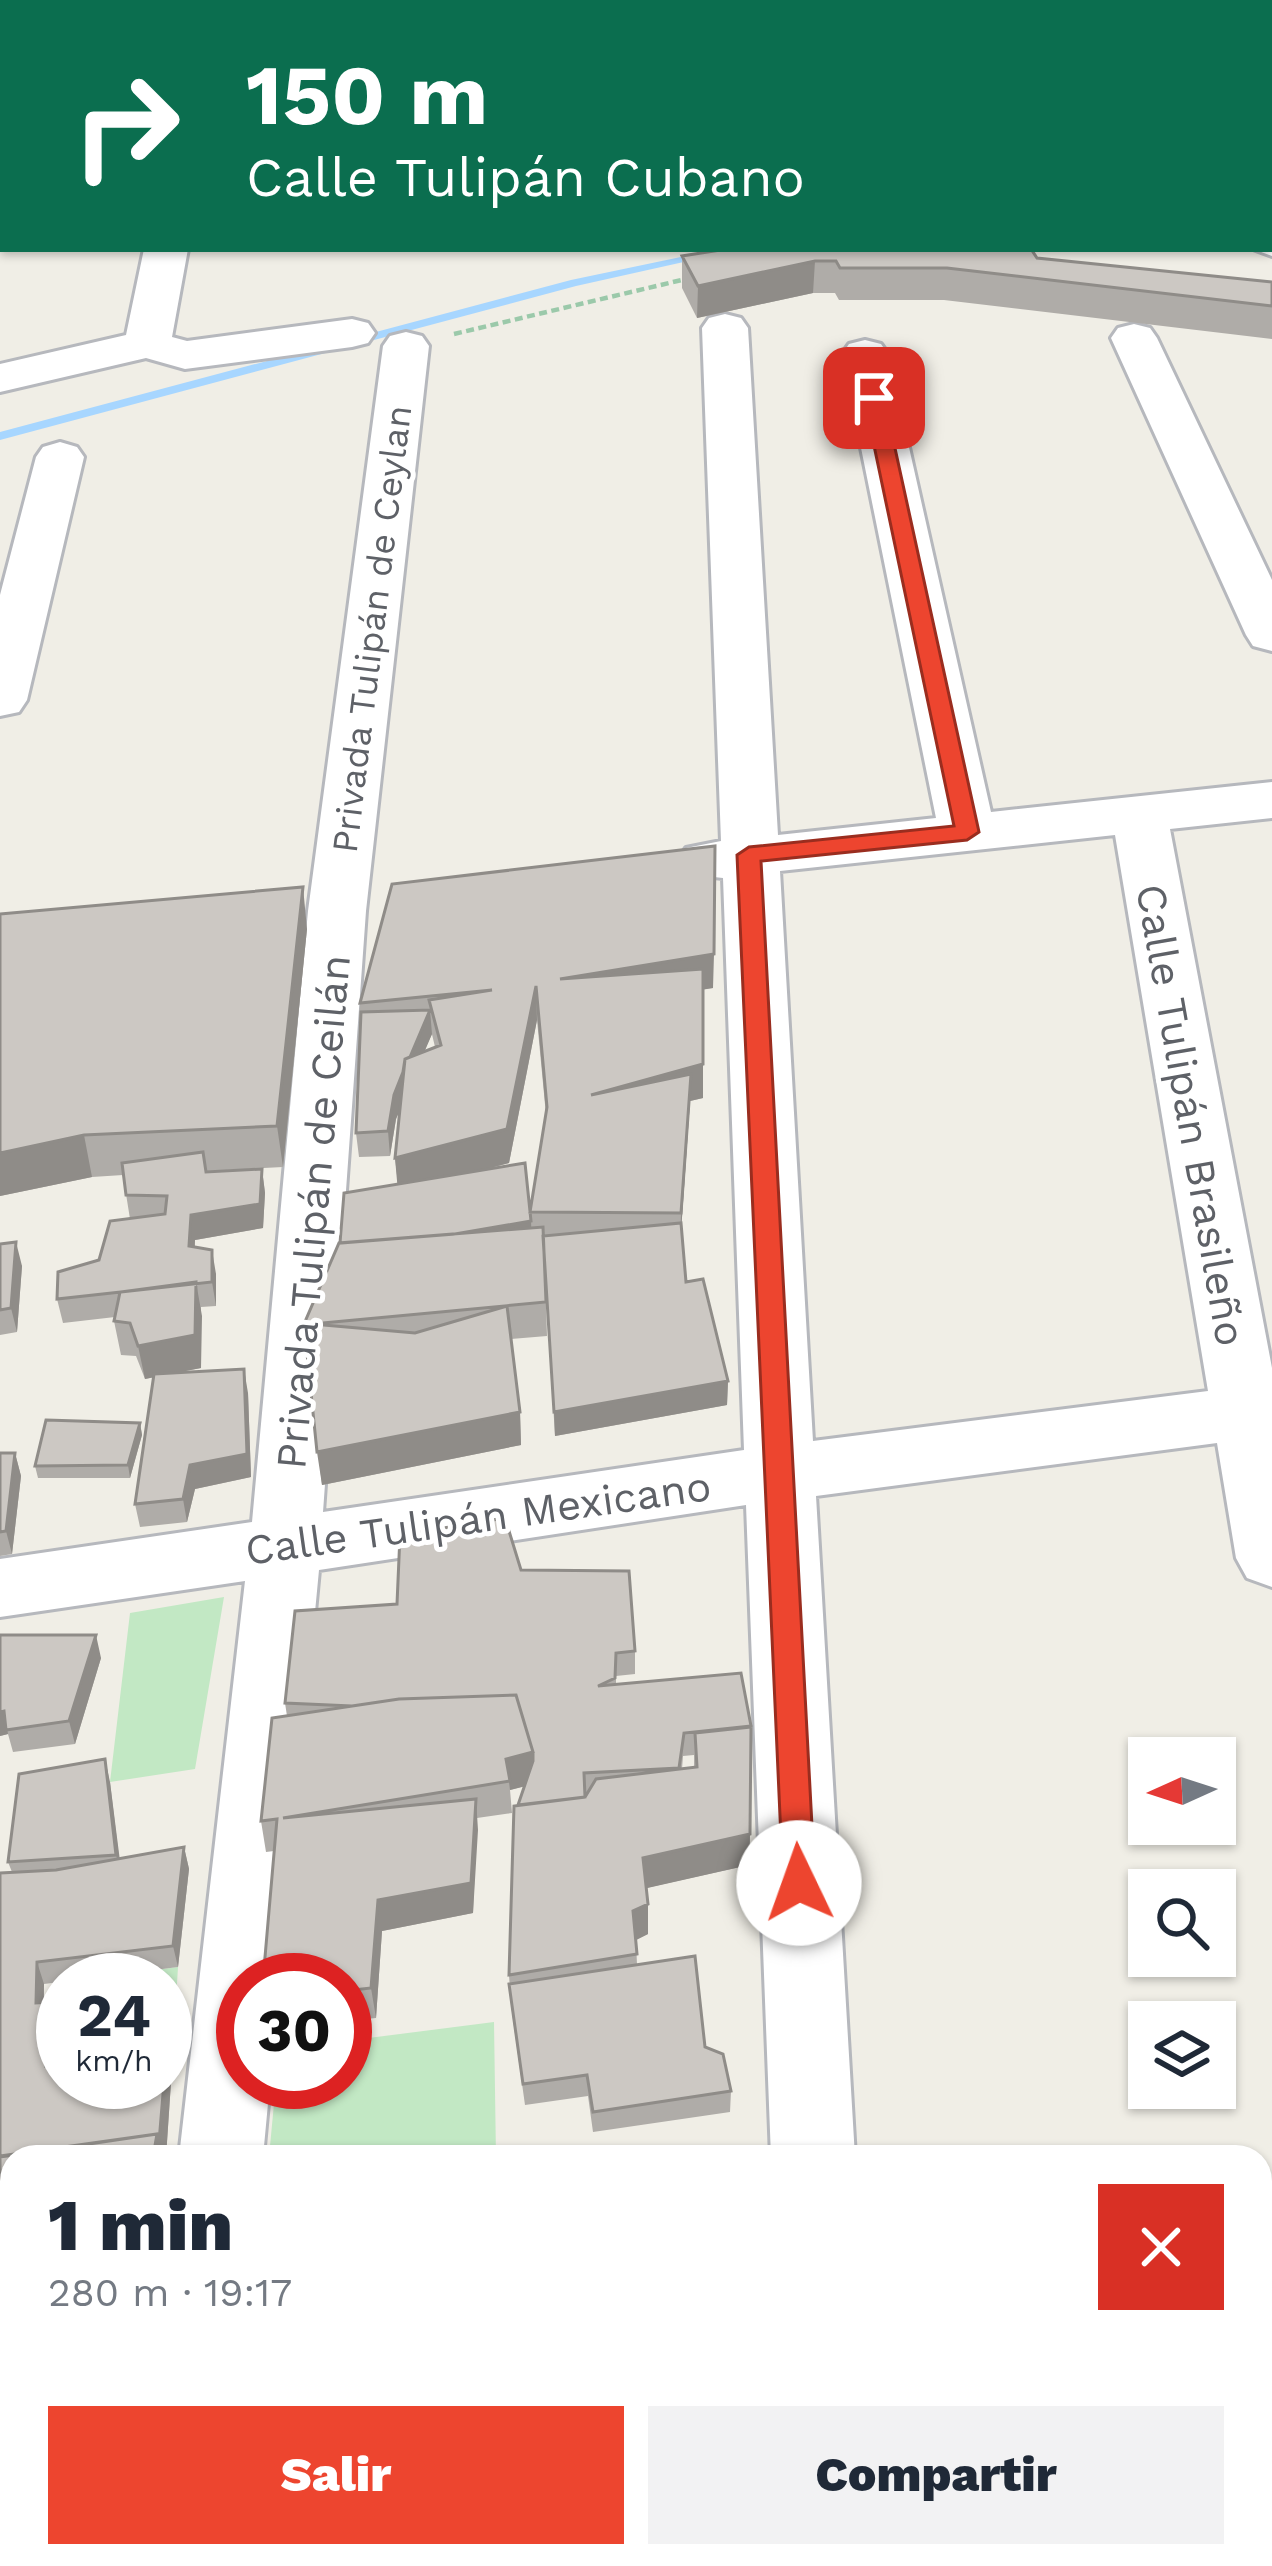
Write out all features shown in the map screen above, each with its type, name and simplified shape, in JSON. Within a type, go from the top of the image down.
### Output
[{"type":"street","points":[[147,344],[165,252]]},
{"type":"street","points":[[725,328],[811,2145]]},
{"type":"street","points":[[0,378],[147,344],[185,356],[352,333]]},
{"type":"street","points":[[1134,338],[1272,635]]},
{"type":"street","name":"Privada Tulipán de Ceylan","points":[[338,910],[406,346]]},
{"type":"street","points":[[865,354],[967,832]]},
{"type":"street","points":[[0,700],[60,457]]},
{"type":"street","points":[[657,867],[1272,800]]},
{"type":"street","name":"Calle Tulipán Brasileño","points":[[1139,812],[1257,1411],[1272,1558]]},
{"type":"street","name":"Privada Tulipán de Ceilán","points":[[222,2145],[285,1547],[338,910]]},
{"type":"street","name":"Calle Tulipán Mexicano","points":[[0,1588],[779,1473],[1257,1411]]},
{"type":"path","points":[[406,346],[705,274]]},
{"type":"green space","points":[[224,1597],[195,1769],[110,1782],[130,1613]]},
{"type":"green space","points":[[494,2022],[496,2145],[270,2145],[273,2109],[372,2109],[372,2038]]},
{"type":"building","points":[[708,252],[1033,252],[1037,258],[1272,282],[1272,306],[947,268],[840,268],[836,261],[815,261],[698,286],[682,256]]},
{"type":"building","points":[[715,846],[714,954],[560,979],[703,969],[703,1064],[591,1095],[691,1074],[681,1213],[530,1212],[547,1107],[536,986],[507,1129],[395,1158],[405,1059],[441,1045],[429,1000],[492,990],[360,1003],[392,884]]},
{"type":"building","points":[[303,887],[277,1126],[84,1135],[0,1153],[0,914]]},
{"type":"building","points":[[430,1010],[405,1059],[388,1131],[356,1133],[361,1012]]},
{"type":"building","points":[[203,1152],[206,1172],[262,1169],[260,1204],[191,1215],[189,1246],[212,1250],[212,1282],[57,1299],[58,1272],[99,1260],[110,1221],[165,1214],[167,1196],[126,1195],[122,1163]]},
{"type":"building","points":[[525,1163],[531,1221],[455,1234],[340,1243],[344,1193]]},
{"type":"building","points":[[681,1223],[686,1282],[703,1279],[728,1381],[554,1412],[543,1236]]},
{"type":"building","points":[[543,1227],[546,1302],[312,1324],[415,1333],[507,1306],[520,1412],[317,1452],[304,1324],[339,1243]]},
{"type":"building","points":[[16,1242],[11,1308],[0,1310],[0,1244]]},
{"type":"building","points":[[196,1282],[195,1335],[138,1346],[130,1323],[114,1321],[120,1292]]},
{"type":"building","points":[[244,1369],[247,1454],[190,1465],[183,1499],[135,1504],[154,1374]]},
{"type":"building","points":[[46,1420],[140,1423],[128,1465],[35,1466]]},
{"type":"building","points":[[0,1453],[15,1453],[6,1531],[0,1532]]},
{"type":"building","points":[[505,1518],[521,1570],[629,1571],[635,1651],[616,1653],[615,1678],[598,1686],[741,1673],[751,1726],[684,1733],[679,1768],[584,1773],[585,1797],[518,1805],[533,1752],[516,1695],[399,1699],[352,1706],[285,1703],[295,1611],[397,1604],[400,1535]]},
{"type":"building","points":[[0,1635],[96,1635],[69,1721],[6,1730],[4,1711],[0,1712]]},
{"type":"building","points":[[516,1695],[533,1752],[506,1759],[510,1781],[283,1818],[476,1799],[471,1883],[378,1900],[372,1975],[372,1953],[265,1953],[277,1819],[261,1821],[272,1718],[399,1699]]},
{"type":"building","points":[[751,1727],[750,1834],[643,1858],[648,1904],[633,1911],[637,1954],[509,1975],[514,1806],[585,1797],[596,1779],[697,1767],[695,1733]]},
{"type":"building","points":[[105,1759],[116,1855],[8,1862],[19,1774]]},
{"type":"building","points":[[184,1847],[173,1946],[114,1953],[36,1953],[36,2109],[162,2109],[159,2142],[157,2134],[78,2145],[0,2145],[0,1873],[56,1870]]},
{"type":"building","points":[[695,1956],[705,2047],[723,2054],[731,2091],[593,2112],[587,2075],[523,2084],[509,1984]]},
{"type":"building","points":[[157,2134],[155,2145],[82,2145]]},
{"type":"waterway","points":[[0,436],[575,283],[722,252]]},
{"type":"route","points":[[799,1883],[749,855],[967,832],[874,398]]}]
